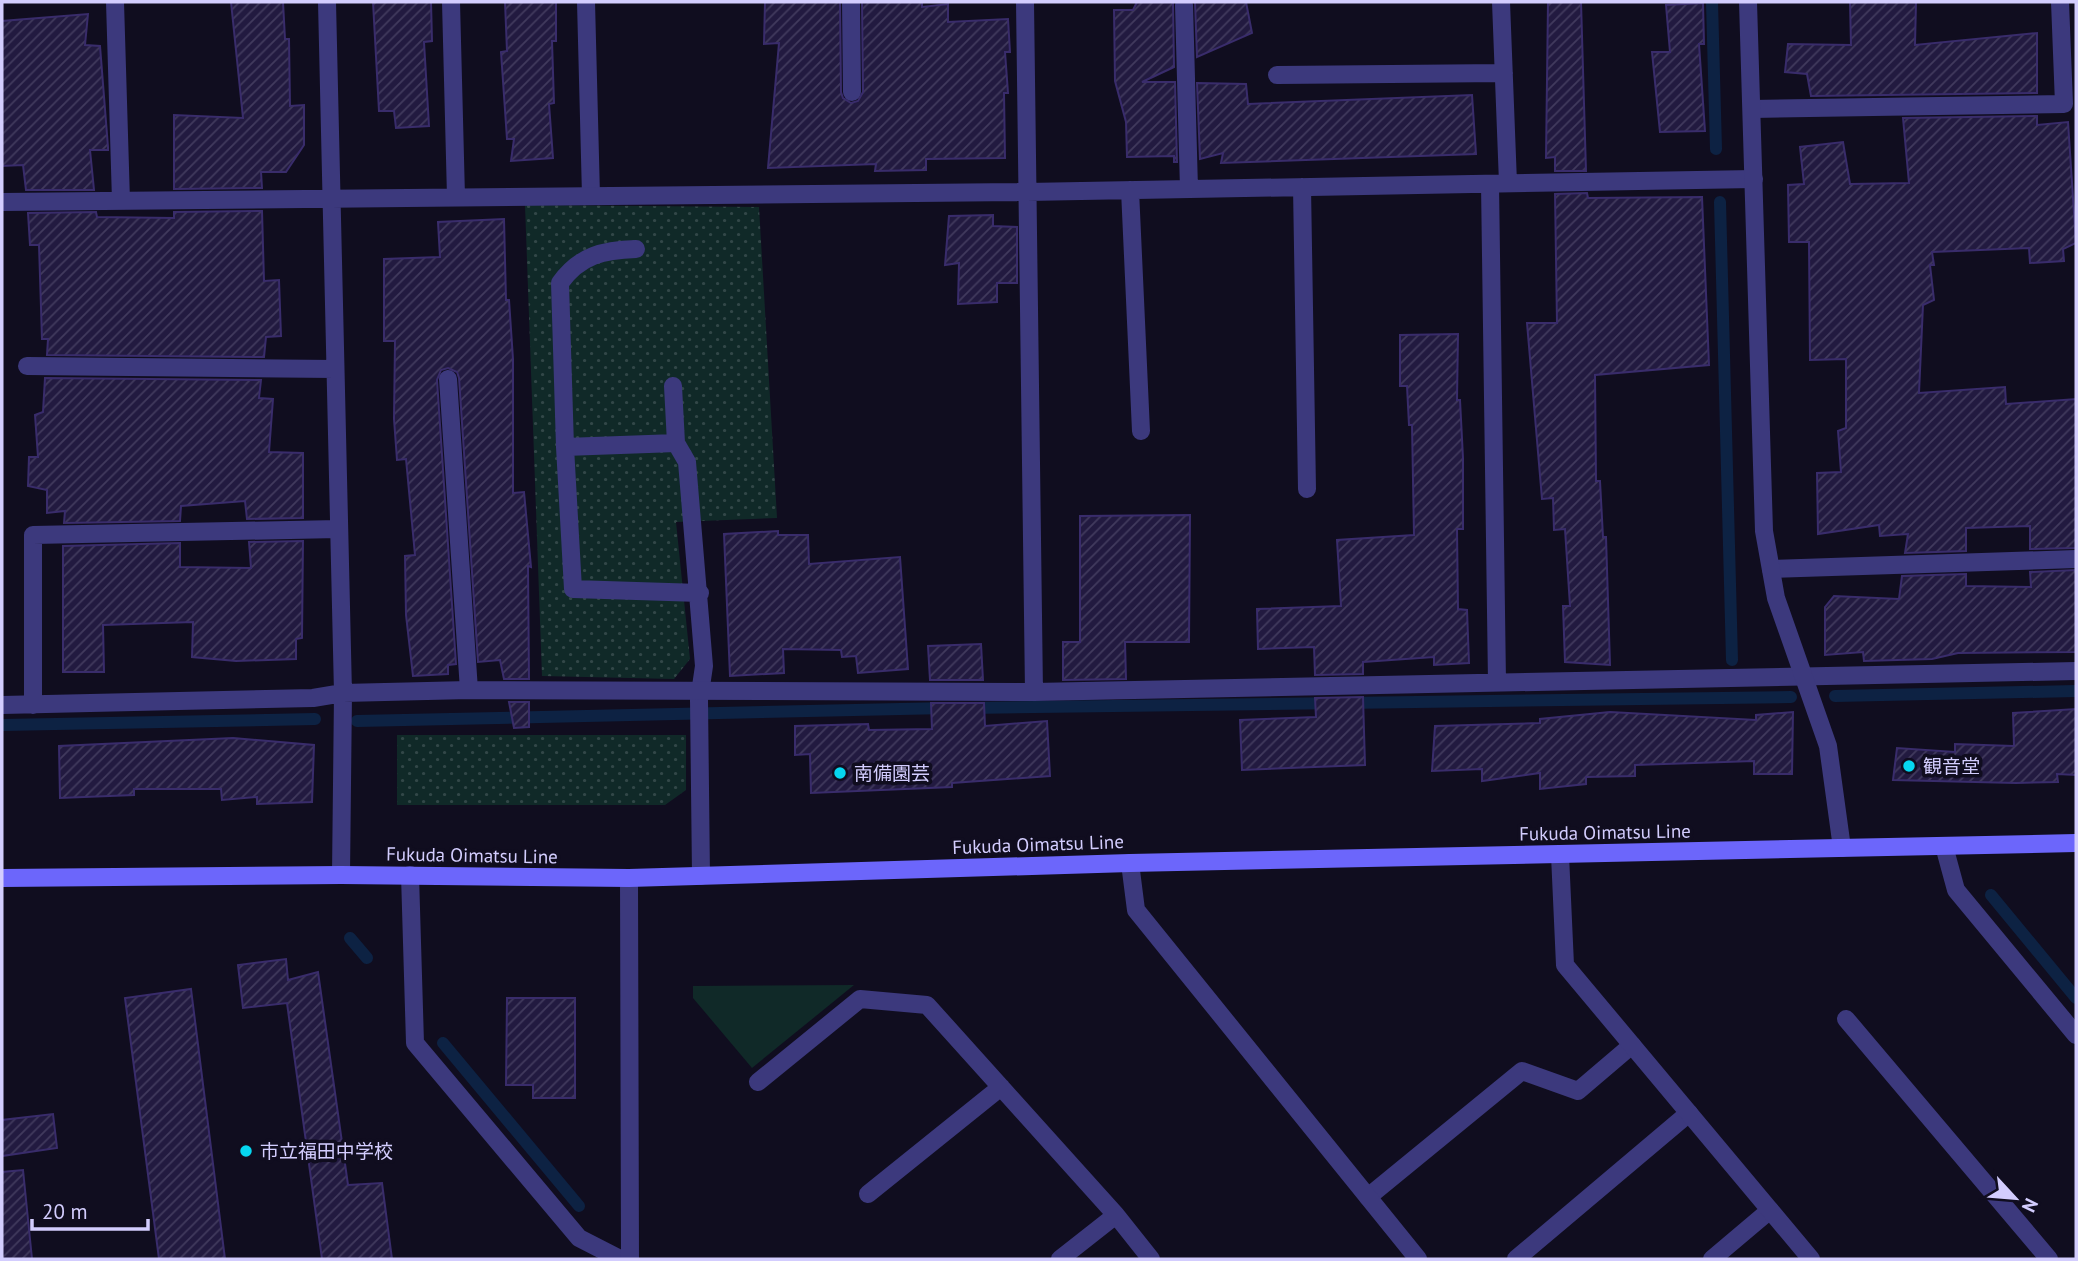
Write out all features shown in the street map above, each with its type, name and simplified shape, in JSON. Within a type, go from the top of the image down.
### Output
[{"type":"main road","name":"Fukuda Oimatsu Line","points":[[2,878],[341,875],[629,878],[1130,863],[2076,843]]},
{"type":"street","points":[[115,2],[121,201]]},
{"type":"street","points":[[327,2],[343,693],[341,875]]},
{"type":"street","points":[[450,2],[456,197]]},
{"type":"street","points":[[586,2],[591,196]]},
{"type":"street","points":[[851,2],[852,92]]},
{"type":"street","points":[[1025,2],[1034,692]]},
{"type":"street","points":[[1501,2],[1508,183]]},
{"type":"street","points":[[1748,2],[1764,531],[1776,598],[1806,676],[1828,746],[1842,848]]},
{"type":"street","points":[[1752,109],[2064,104],[2060,2]]},
{"type":"street","points":[[1184,5],[1189,189]]},
{"type":"street","points":[[1277,75],[1504,73]]},
{"type":"street","points":[[2,202],[1027,192],[1754,179]]},
{"type":"street","points":[[1490,184],[1497,682]]},
{"type":"street","points":[[1302,187],[1307,489]]},
{"type":"street","points":[[1130,190],[1141,430]]},
{"type":"street","points":[[636,249],[603,250],[572,266],[560,283],[573,589],[700,593]]},
{"type":"street","points":[[27,366],[335,369]]},
{"type":"street","points":[[448,379],[469,690]]},
{"type":"street","points":[[673,386],[676,443],[687,462],[700,593],[704,666],[699,722],[701,876]]},
{"type":"street","points":[[565,447],[676,443]]},
{"type":"street","points":[[33,705],[33,535],[338,528]]},
{"type":"street","points":[[1771,569],[2076,559]]},
{"type":"street","points":[[2,705],[313,698],[343,693],[469,690],[700,695],[1034,692],[2076,671]]},
{"type":"street","points":[[1944,846],[1956,890],[2076,1035]]},
{"type":"street","points":[[1560,855],[1565,965],[1811,1259]]},
{"type":"street","points":[[1130,863],[1136,910],[1418,1259]]},
{"type":"street","points":[[410,875],[415,1043],[579,1238],[620,1259]]},
{"type":"street","points":[[629,878],[629,1259]]},
{"type":"street","points":[[758,1082],[860,999],[927,1005],[1116,1215],[1151,1259]]},
{"type":"street","points":[[1846,1019],[2049,1259]]},
{"type":"street","points":[[1368,1197],[1522,1071],[1578,1091],[1632,1045]]},
{"type":"street","points":[[868,1194],[1001,1087]]},
{"type":"street","points":[[1516,1259],[1689,1113]]},
{"type":"street","points":[[1712,1259],[1770,1210]]},
{"type":"street","points":[[1060,1259],[1116,1215]]},
{"type":"green space","points":[[525,205],[759,207],[777,518],[676,522],[690,659],[674,679],[542,676]]},
{"type":"green space","points":[[397,735],[686,735],[686,790],[665,805],[397,805]]},
{"type":"green space","points":[[854,985],[752,1068],[693,998],[693,986]]},
{"type":"building","points":[[231,2],[283,2],[285,39],[289,39],[290,106],[304,105],[304,145],[286,172],[261,172],[262,188],[174,189],[174,115],[243,118]]},
{"type":"building","points":[[373,2],[431,2],[432,41],[424,42],[429,126],[396,128],[394,111],[379,111]]},
{"type":"building","points":[[505,2],[556,2],[556,41],[552,41],[554,103],[549,104],[553,158],[511,161],[514,139],[507,139],[501,52],[507,51]]},
{"type":"building","points":[[765,2],[840,2],[841,92],[843,98],[851,103],[858,101],[863,92],[862,2],[922,2],[922,7],[948,4],[948,22],[1008,19],[1010,52],[1005,52],[1008,93],[1004,93],[1005,158],[926,159],[926,170],[875,171],[876,164],[768,168],[779,43],[764,44]]},
{"type":"building","points":[[1137,2],[1173,2],[1174,67],[1142,82],[1175,82],[1177,162],[1174,162],[1174,156],[1127,157],[1126,122],[1115,81],[1114,10],[1133,10]]},
{"type":"building","points":[[1195,2],[1246,2],[1252,33],[1197,57]]},
{"type":"building","points":[[1548,2],[1581,2],[1586,171],[1555,171],[1555,157],[1546,158]]},
{"type":"building","points":[[1850,2],[1916,2],[1915,45],[2037,33],[2037,93],[1811,96],[1807,74],[1785,72],[1788,44],[1851,45]]},
{"type":"building","points":[[1703,3],[1704,44],[1699,44],[1705,131],[1660,132],[1652,52],[1670,52],[1666,5]]},
{"type":"building","points":[[88,14],[85,45],[100,46],[108,147],[108,150],[90,150],[94,190],[26,190],[23,165],[2,166],[2,21]]},
{"type":"building","points":[[1197,83],[1246,84],[1248,104],[1472,95],[1476,154],[1221,163],[1223,153],[1200,159]]},
{"type":"building","points":[[2037,116],[2037,125],[2068,122],[2076,243],[2063,249],[2064,261],[2030,263],[2029,248],[1932,252],[1934,265],[1930,265],[1934,300],[1923,305],[1919,393],[2005,387],[2006,404],[2076,399],[2076,548],[2030,549],[2030,526],[1966,528],[1966,551],[1905,553],[1908,534],[1880,536],[1879,525],[1818,534],[1817,473],[1841,472],[1838,431],[1846,428],[1846,359],[1810,360],[1809,242],[1789,242],[1788,185],[1804,184],[1800,147],[1843,142],[1850,184],[1909,183],[1903,118]]},
{"type":"building","points":[[1587,193],[1588,198],[1702,197],[1709,365],[1595,375],[1596,481],[1600,481],[1603,537],[1606,537],[1610,665],[1565,662],[1563,606],[1570,606],[1565,529],[1554,530],[1553,498],[1542,499],[1527,323],[1557,323],[1555,194]]},
{"type":"building","points":[[262,211],[264,281],[279,280],[281,336],[266,337],[264,357],[47,355],[48,339],[42,339],[39,245],[30,245],[28,213],[96,212],[97,217],[174,218],[174,212]]},
{"type":"building","points":[[993,215],[993,226],[1017,227],[1017,283],[997,283],[997,302],[958,304],[959,263],[945,265],[949,216]]},
{"type":"building","points":[[504,219],[506,300],[509,300],[513,359],[513,493],[524,492],[531,567],[528,566],[529,679],[504,679],[500,660],[478,662],[459,378],[457,372],[448,368],[441,370],[437,380],[456,664],[448,665],[448,674],[413,676],[406,615],[405,556],[415,555],[406,459],[397,460],[394,419],[395,341],[384,341],[384,259],[440,257],[438,222]]},
{"type":"building","points":[[1458,334],[1457,400],[1460,400],[1463,458],[1463,529],[1457,529],[1458,609],[1467,610],[1469,663],[1434,665],[1434,657],[1363,662],[1363,674],[1315,675],[1314,647],[1258,649],[1257,609],[1341,606],[1337,540],[1414,535],[1412,425],[1409,425],[1407,386],[1400,386],[1400,335]]},
{"type":"building","points":[[45,378],[261,380],[259,398],[273,399],[269,452],[303,453],[303,518],[247,519],[245,501],[181,506],[180,521],[64,523],[65,511],[47,513],[47,490],[28,486],[29,457],[38,457],[35,415],[43,412]]},
{"type":"building","points":[[1190,515],[1189,642],[1125,642],[1126,679],[1063,680],[1063,642],[1080,642],[1080,516]]},
{"type":"building","points":[[778,531],[778,535],[808,535],[809,564],[900,557],[908,669],[858,673],[856,656],[842,657],[841,650],[783,649],[784,673],[730,676],[724,534]]},
{"type":"building","points":[[303,541],[302,638],[296,639],[296,659],[236,661],[192,657],[193,622],[103,625],[104,672],[63,672],[63,546],[180,543],[180,567],[251,568],[249,542]]},
{"type":"building","points":[[2076,570],[2076,652],[1958,653],[1932,659],[1864,661],[1863,652],[1825,655],[1825,607],[1834,596],[1899,599],[1902,576],[1966,574],[1966,586],[2031,587],[2030,572]]},
{"type":"building","points":[[981,644],[983,680],[930,680],[928,646]]},
{"type":"building","points":[[1363,697],[1365,765],[1242,770],[1240,720],[1316,717],[1315,698]]},
{"type":"building","points":[[509,702],[529,702],[529,727],[514,728]]},
{"type":"building","points":[[931,703],[984,703],[985,726],[1047,721],[1050,776],[952,783],[952,787],[811,793],[810,754],[795,755],[795,726],[868,724],[869,730],[932,729]]},
{"type":"building","points":[[2076,709],[2076,775],[2057,774],[2058,782],[1893,780],[1897,748],[1955,752],[1955,744],[2014,746],[2013,713]]},
{"type":"building","points":[[1610,712],[1756,720],[1756,715],[1793,712],[1792,774],[1754,774],[1754,761],[1635,765],[1635,776],[1586,777],[1586,784],[1540,789],[1540,773],[1482,781],[1482,769],[1432,771],[1435,726],[1540,723],[1540,719]]},
{"type":"building","points":[[233,738],[314,745],[312,802],[257,804],[257,797],[222,800],[221,789],[134,789],[134,795],[60,798],[59,746]]},
{"type":"building","points":[[286,959],[288,980],[318,972],[348,1185],[382,1183],[392,1259],[322,1259],[287,1003],[243,1008],[238,965]]},
{"type":"building","points":[[191,989],[225,1259],[159,1259],[125,998]]},
{"type":"building","points":[[507,998],[575,998],[575,1098],[533,1098],[533,1085],[506,1085]]},
{"type":"building","points":[[53,1114],[57,1148],[2,1156],[2,1120]]},
{"type":"building","points":[[23,1170],[32,1259],[2,1259],[2,1172]]},
{"type":"waterway","points":[[1712,2],[1716,149]]},
{"type":"waterway","points":[[1720,202],[1732,660]]},
{"type":"waterway","points":[[1835,696],[2076,691]]},
{"type":"waterway","points":[[969,708],[1791,697]]},
{"type":"waterway","points":[[357,721],[947,708]]},
{"type":"waterway","points":[[2,725],[315,719]]},
{"type":"waterway","points":[[1991,895],[2076,998]]},
{"type":"waterway","points":[[350,938],[367,958]]},
{"type":"waterway","points":[[443,1043],[579,1206]]},
{"type":"place","name":"観音堂","points":[[1909,766]]},
{"type":"place","name":"南備園芸","points":[[840,773]]},
{"type":"place","name":"市立福田中学校","points":[[246,1151]]}]
